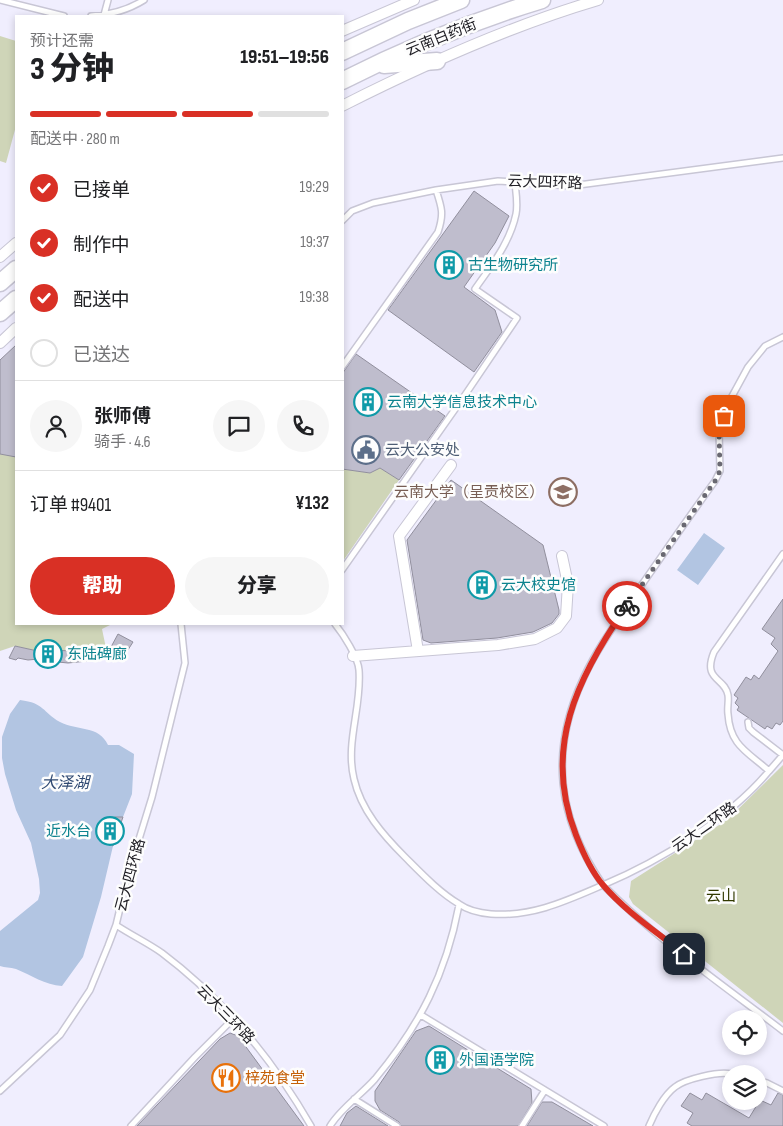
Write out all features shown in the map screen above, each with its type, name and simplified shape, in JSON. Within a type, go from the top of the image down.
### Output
[{"type":"main road","name":"云南白药街","points":[[344,51],[408,21],[461,0]]},
{"type":"main road","name":"云南白药街","points":[[344,80],[418,45],[523,3],[542,0]]},
{"type":"main road","points":[[371,66],[437,61]]},
{"type":"main road","points":[[0,283],[15,270]]},
{"type":"main road","points":[[0,313],[15,300]]},
{"type":"street","points":[[344,30],[414,0]]},
{"type":"street","points":[[344,105],[515,27],[598,0]]},
{"type":"street","points":[[0,257],[15,244]]},
{"type":"street","points":[[0,343],[15,329]]},
{"type":"street","points":[[418,651],[399,536],[451,465]]},
{"type":"street","points":[[353,656],[498,645],[535,639],[557,628],[566,616],[568,584],[562,556]]},
{"type":"lane","points":[[0,0],[60,15]]},
{"type":"lane","points":[[104,15],[108,0]]},
{"type":"lane","points":[[104,15],[134,6],[144,0]]},
{"type":"lane","name":"云大四环路","points":[[344,219],[352,211],[373,203],[436,190],[498,181],[571,186],[783,158]]},
{"type":"lane","points":[[344,567],[465,395],[516,318],[475,289],[507,239],[516,214],[515,183]]},
{"type":"lane","points":[[344,364],[438,232],[443,217],[442,207],[436,190]]},
{"type":"lane","points":[[783,337],[765,346],[748,367],[730,400],[719,431],[720,471],[715,481],[614,625],[585,676],[572,706],[563,746],[562,779],[568,816],[584,854],[603,885],[620,902],[684,954],[783,1031]]},
{"type":"lane","points":[[769,772],[740,747],[731,733],[728,695],[725,687],[715,679],[710,667],[714,652],[783,554]]},
{"type":"lane","name":"云大四环路","points":[[0,1091],[60,1035],[90,990],[116,925],[128,875],[152,797],[185,663],[180,625]]},
{"type":"lane","points":[[330,1126],[354,1099],[370,1085],[421,1015],[435,988],[448,952],[454,933],[459,905],[432,883],[382,834],[364,806],[354,779],[351,744],[357,708],[359,669],[349,645],[336,625]]},
{"type":"lane","points":[[748,722],[749,728],[753,732],[783,755]]},
{"type":"lane","name":"云大二环路","points":[[459,905],[476,912],[504,915],[530,913],[556,906],[634,871],[707,827],[755,788],[783,755]]},
{"type":"lane","name":"云大三环路","points":[[116,925],[161,953],[205,990],[244,1030],[291,1091],[311,1126]]},
{"type":"lane","points":[[421,1015],[604,1126]]},
{"type":"lane","points":[[131,1126],[195,1057],[233,1020]]},
{"type":"lane","points":[[648,1126],[656,1111],[675,1087],[699,1077],[722,1073]]},
{"type":"lane","points":[[767,1083],[783,1092]]},
{"type":"lane","points":[[522,1126],[545,1090]]},
{"type":"lane","points":[[354,1099],[397,1126]]},
{"type":"green space","points":[[0,36],[15,41],[15,130],[6,163],[0,161]]},
{"type":"green space","points":[[0,454],[15,456],[15,625],[110,625],[102,629],[106,648],[104,660],[83,651],[33,650],[15,646],[0,651]]},
{"type":"green space","points":[[380,468],[399,480],[344,560],[344,469],[370,473]]},
{"type":"green space","name":"云山","points":[[783,765],[783,1023],[633,904],[629,897],[631,881],[727,820]]},
{"type":"water","points":[[704,533],[725,548],[698,585],[677,570]]},
{"type":"water","name":"大泽湖","points":[[20,700],[34,703],[60,722],[93,731],[99,734],[108,745],[119,745],[134,754],[132,794],[123,817],[111,819],[102,827],[106,841],[113,846],[101,897],[83,957],[62,986],[44,982],[16,969],[0,966],[0,931],[38,900],[40,893],[31,843],[16,810],[2,758],[2,737],[10,714]]},
{"type":"building","name":"古生物研究所","points":[[474,191],[509,216],[495,243],[464,287],[495,310],[502,332],[474,372],[388,310]]},
{"type":"building","points":[[15,346],[15,457],[0,454],[0,360]]},
{"type":"building","points":[[356,354],[445,416],[399,480],[380,468],[370,473],[344,469],[344,371]]},
{"type":"building","name":"云大校史馆","points":[[451,480],[543,545],[559,610],[559,614],[552,623],[533,632],[497,638],[431,643],[423,640],[407,540]]},
{"type":"building","points":[[783,599],[783,721],[780,725],[776,723],[772,729],[767,726],[765,729],[737,710],[739,707],[735,703],[738,698],[734,695],[746,677],[751,680],[754,675],[759,679],[778,651],[771,644],[775,638],[762,629]]},
{"type":"building","points":[[118,634],[133,642],[126,653],[111,647]]},
{"type":"building","name":"东陆碑廊","points":[[15,646],[33,650],[83,651],[87,661],[68,663],[58,662],[49,658],[28,660],[18,658],[16,660],[9,658]]},
{"type":"building","name":"近水台","points":[[115,817],[123,817],[113,846],[105,841],[102,836],[102,827],[107,821]]},
{"type":"building","name":"外国语学院","points":[[429,1026],[531,1089],[532,1103],[518,1126],[401,1126],[399,1122],[380,1110],[375,1101],[375,1091],[416,1031]]},
{"type":"building","name":"梓苑食堂","points":[[230,1033],[238,1036],[304,1126],[137,1126],[220,1039]]},
{"type":"building","points":[[690,1093],[702,1100],[706,1093],[722,1102],[722,1110],[735,1110],[749,1118],[754,1110],[767,1110],[767,1103],[771,1105],[778,1093],[783,1095],[783,1126],[692,1126],[687,1123],[693,1113],[681,1106]]},
{"type":"building","points":[[542,1102],[552,1102],[593,1126],[527,1126]]},
{"type":"building","points":[[356,1106],[388,1126],[340,1126],[347,1113]]},
{"type":"way so far","points":[[627,606],[715,481],[720,471],[719,431],[724,416]]},
{"type":"place","name":"古生物研究所","points":[[449,265]]},
{"type":"place","name":"云南大学信息技术中心","points":[[368,402]]},
{"type":"place","name":"云大公安处","points":[[366,450]]},
{"type":"place","name":"云南大学（呈贡校区）","points":[[563,492]]},
{"type":"place","name":"云大校史馆","points":[[482,585]]},
{"type":"place","name":"东陆碑廊","points":[[48,654]]},
{"type":"place","name":"近水台","points":[[110,831]]},
{"type":"place","name":"外国语学院","points":[[440,1060]]},
{"type":"place","name":"梓苑食堂","points":[[226,1078]]},
{"type":"route","points":[[627,606],[585,676],[572,706],[563,746],[562,779],[568,816],[584,854],[603,885],[620,902],[684,954]]}]
